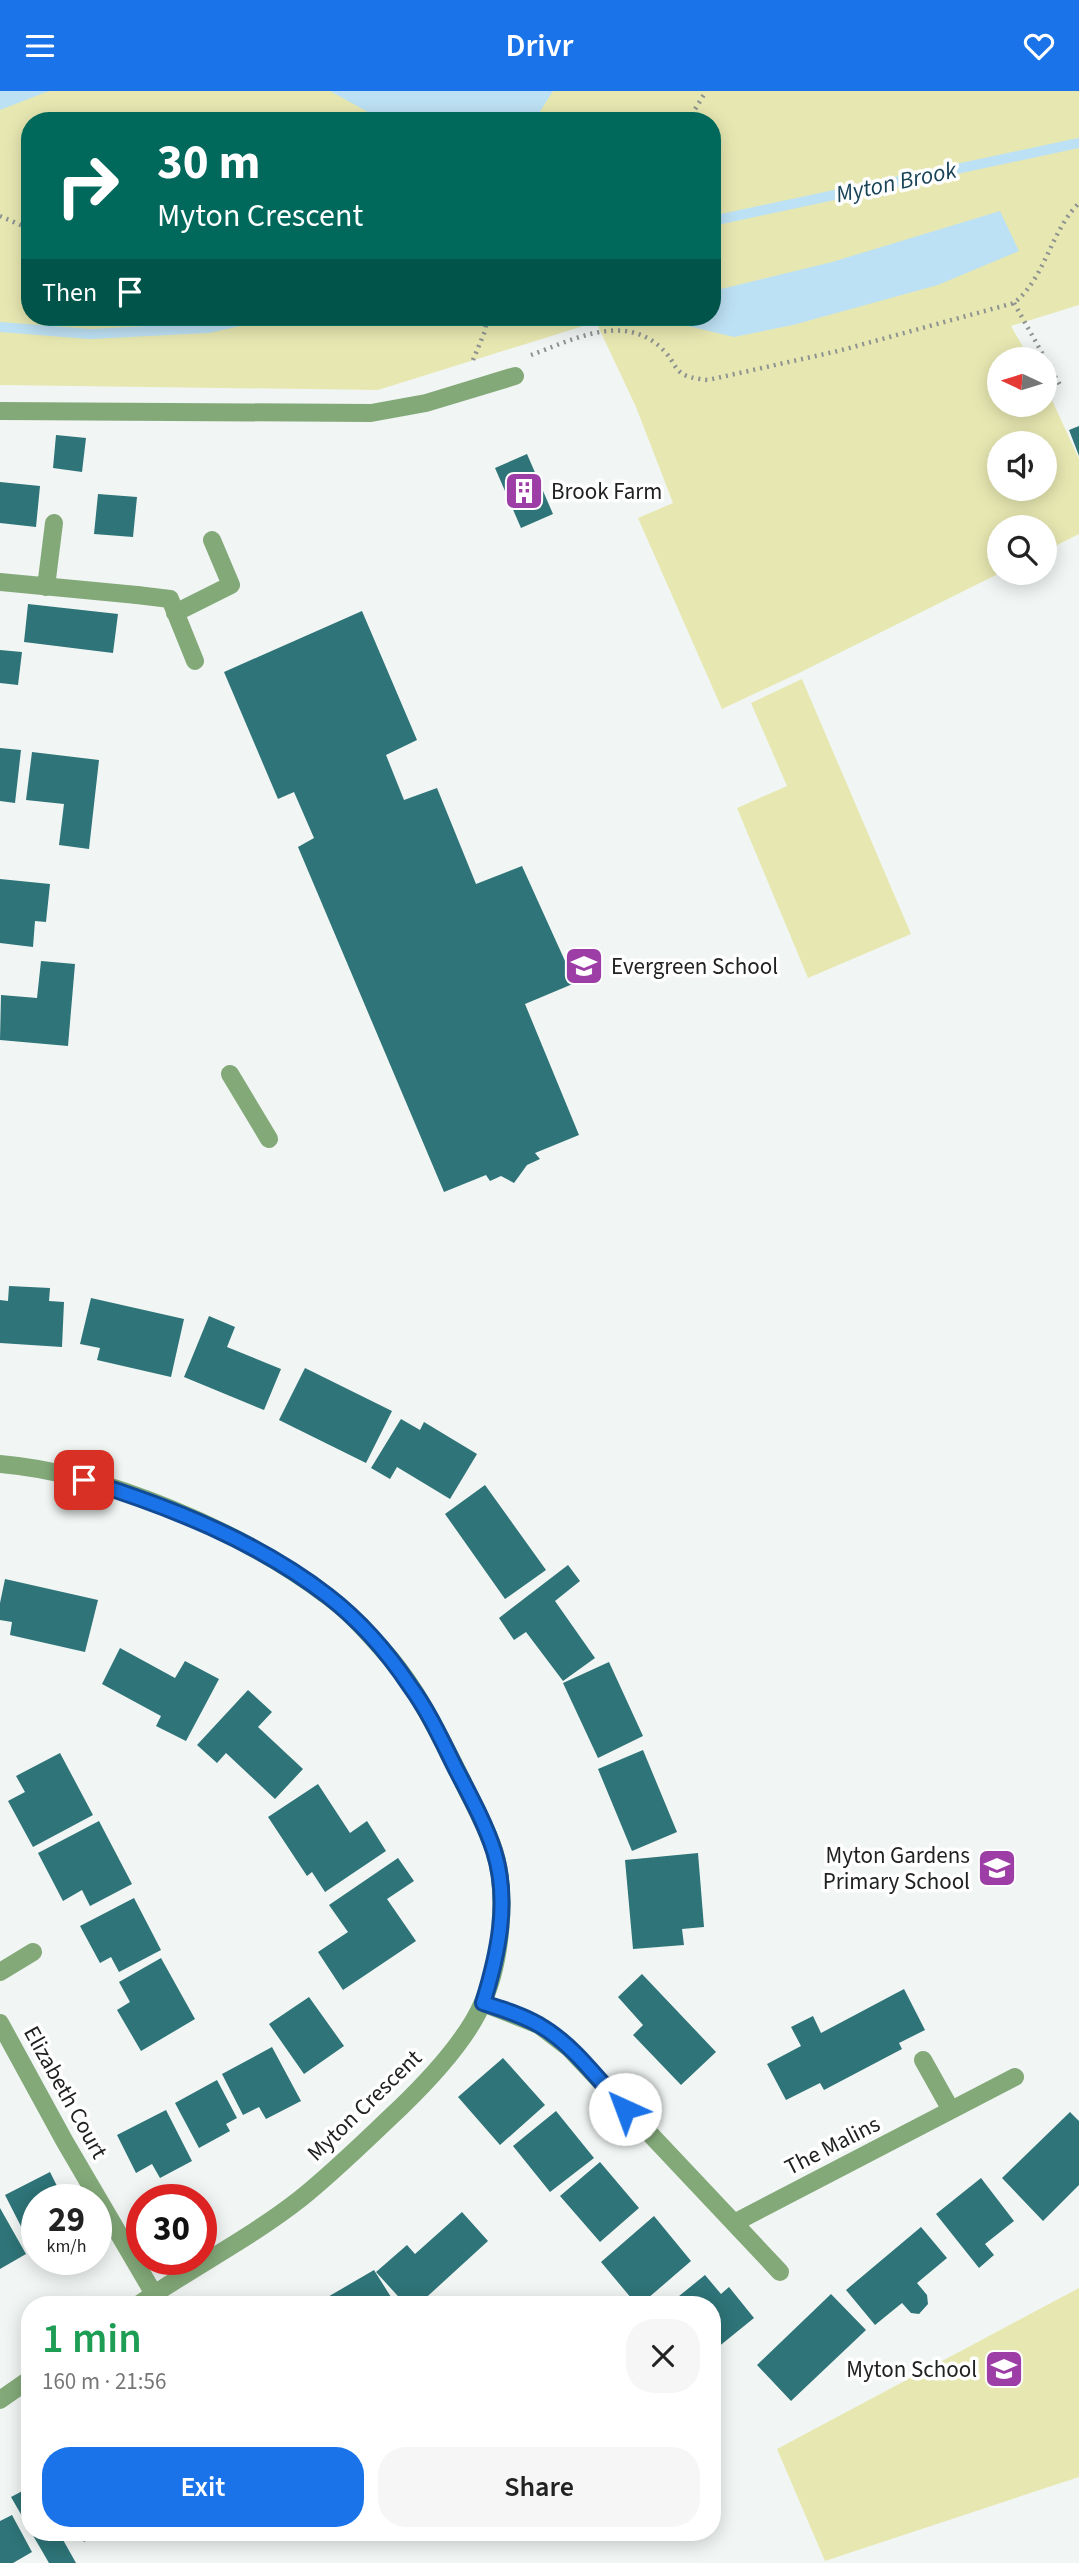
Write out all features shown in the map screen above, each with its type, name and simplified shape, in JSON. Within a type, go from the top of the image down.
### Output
[{"type":"street","points":[[0,411],[371,413],[426,403],[515,376]]},
{"type":"street","points":[[46,587],[54,523]]},
{"type":"street","points":[[175,613],[231,585],[212,540]]},
{"type":"street","points":[[0,582],[170,599],[195,661]]},
{"type":"street","points":[[230,1075],[269,1139]]},
{"type":"street","name":"Myton Crescent","points":[[0,1464],[62,1473],[152,1503],[214,1529],[266,1556],[328,1596],[371,1637],[428,1712],[477,1810],[495,1853],[501,1892],[498,1947],[483,2003],[427,2083],[299,2200],[151,2296]]},
{"type":"street","points":[[0,1972],[33,1952]]},
{"type":"street","points":[[483,2003],[539,2025],[569,2048],[780,2272]]},
{"type":"street","name":"Elizabeth Court","points":[[0,2023],[65,2142],[154,2294]]},
{"type":"street","points":[[923,2060],[951,2110]]},
{"type":"street","name":"The Malins","points":[[734,2223],[1015,2077]]},
{"type":"street","points":[[0,2400],[21,2385]]},
{"type":"path","points":[[693,112],[706,91]]},
{"type":"path","points":[[521,357],[597,331],[622,332],[645,337],[657,344],[675,369],[690,378],[708,380],[838,351],[1014,303],[1035,281],[1063,223],[1079,203]]},
{"type":"path","points":[[0,216],[21,225]]},
{"type":"path","points":[[1014,303],[1060,385]]},
{"type":"green space","points":[[0,91],[1079,91],[1079,305],[1011,326],[1023,347],[987,347],[987,417],[1057,417],[1057,411],[1079,459],[1079,534],[1057,545],[1057,515],[987,515],[987,579],[722,709],[638,518],[673,503],[636,407],[598,326],[721,326],[721,112],[21,112],[21,326],[583,326],[378,390],[0,385]]},
{"type":"green space","points":[[802,679],[911,934],[808,978],[737,808],[787,786],[751,703]]},
{"type":"green space","name":"Myton School","points":[[1079,2288],[1079,2477],[825,2561],[777,2449]]},
{"type":"water","points":[[0,91],[49,91],[0,110]]},
{"type":"water","points":[[330,91],[553,91],[540,112],[368,112]]},
{"type":"water","points":[[1000,211],[1019,251],[938,285],[793,325],[734,337],[688,326],[721,326],[721,289],[832,262]]},
{"type":"building","points":[[1079,426],[1079,456],[1069,430]]},
{"type":"building","points":[[56,435],[86,438],[82,472],[53,468]]},
{"type":"building","name":"Brook Farm","points":[[527,454],[553,514],[521,528],[495,468]]},
{"type":"building","points":[[0,482],[40,486],[36,527],[0,523]]},
{"type":"building","points":[[98,494],[137,497],[133,537],[94,534]]},
{"type":"building","points":[[28,604],[118,614],[113,653],[24,642]]},
{"type":"building","points":[[362,611],[417,740],[386,755],[404,800],[437,788],[476,884],[522,866],[575,983],[525,1004],[579,1135],[535,1153],[540,1159],[527,1165],[514,1183],[501,1176],[490,1181],[486,1175],[444,1192],[298,847],[314,838],[294,792],[278,799],[224,672]]},
{"type":"building","points":[[0,650],[22,652],[18,685],[0,683]]},
{"type":"building","points":[[0,748],[21,750],[15,803],[0,801]]},
{"type":"building","points":[[32,752],[99,760],[89,849],[59,845],[64,804],[26,800]]},
{"type":"building","points":[[0,879],[50,884],[46,922],[35,921],[33,947],[0,943]]},
{"type":"building","points":[[41,961],[75,964],[68,1046],[0,1040],[1,995],[37,998]]},
{"type":"building","points":[[9,1286],[50,1288],[49,1301],[64,1302],[62,1347],[0,1343],[0,1300],[8,1301]]},
{"type":"building","points":[[91,1298],[184,1319],[171,1377],[97,1360],[100,1348],[80,1344]]},
{"type":"building","points":[[209,1316],[235,1327],[227,1347],[281,1369],[264,1410],[184,1377]]},
{"type":"building","points":[[305,1368],[392,1411],[366,1463],[279,1420]]},
{"type":"building","points":[[401,1419],[420,1430],[424,1422],[477,1454],[450,1499],[397,1467],[390,1479],[371,1468]]},
{"type":"building","points":[[485,1485],[546,1570],[505,1599],[445,1514]]},
{"type":"building","points":[[568,1565],[580,1581],[555,1601],[595,1658],[563,1681],[526,1632],[514,1640],[499,1618]]},
{"type":"building","points":[[5,1579],[98,1600],[85,1652],[10,1635],[12,1622],[0,1620]]},
{"type":"building","points":[[120,1648],[175,1678],[185,1661],[219,1679],[186,1741],[156,1726],[161,1716],[102,1684]]},
{"type":"building","points":[[609,1662],[643,1736],[598,1758],[563,1683]]},
{"type":"building","points":[[248,1690],[272,1712],[258,1727],[303,1769],[275,1799],[226,1753],[217,1763],[197,1745]]},
{"type":"building","points":[[643,1750],[677,1832],[632,1851],[598,1769]]},
{"type":"building","points":[[60,1753],[93,1815],[33,1847],[8,1801],[25,1792],[16,1776]]},
{"type":"building","points":[[318,1784],[350,1833],[367,1821],[386,1851],[325,1892],[312,1872],[307,1876],[268,1817]]},
{"type":"building","points":[[99,1821],[132,1884],[90,1906],[82,1890],[63,1901],[38,1853]]},
{"type":"building","points":[[698,1853],[704,1927],[682,1929],[684,1945],[633,1949],[625,1860]]},
{"type":"building","points":[[398,1858],[414,1881],[387,1899],[416,1941],[343,1990],[318,1952],[348,1932],[329,1905]]},
{"type":"building","points":[[134,1898],[161,1950],[119,1972],[111,1957],[100,1963],[80,1926]]},
{"type":"building","points":[[161,1958],[195,2019],[141,2051],[117,2010],[130,2002],[119,1982]]},
{"type":"building","points":[[642,1974],[716,2052],[681,2085],[633,2035],[643,2025],[618,1997]]},
{"type":"building","points":[[904,1989],[925,2030],[899,2043],[902,2049],[824,2090],[820,2083],[786,2100],[767,2064],[801,2046],[791,2027],[813,2016],[821,2033]]},
{"type":"building","points":[[309,1997],[344,2046],[304,2074],[269,2024]]},
{"type":"building","points":[[272,2047],[301,2101],[266,2119],[259,2107],[243,2115],[222,2074]]},
{"type":"building","points":[[503,2058],[545,2105],[500,2145],[458,2097]]},
{"type":"building","points":[[217,2080],[237,2118],[226,2124],[230,2131],[199,2148],[175,2103]]},
{"type":"building","points":[[166,2110],[192,2161],[160,2178],[152,2164],[136,2173],[117,2135]]},
{"type":"building","points":[[556,2111],[594,2158],[550,2192],[513,2146]]},
{"type":"building","points":[[1070,2112],[1079,2121],[1079,2185],[1043,2221],[1002,2178]]},
{"type":"building","points":[[600,2162],[639,2208],[600,2242],[560,2196]]},
{"type":"building","points":[[50,2172],[56,2184],[27,2184]]},
{"type":"building","points":[[981,2178],[1014,2221],[985,2244],[994,2255],[979,2268],[936,2214]]},
{"type":"building","points":[[21,2187],[21,2226],[5,2195]]},
{"type":"building","points":[[0,2208],[21,2245],[21,2257],[0,2269]]},
{"type":"building","points":[[462,2212],[488,2241],[428,2296],[398,2296],[376,2272],[407,2245],[415,2254]]},
{"type":"building","points":[[654,2216],[691,2261],[650,2296],[629,2296],[601,2262]]},
{"type":"building","points":[[921,2227],[947,2258],[917,2283],[927,2295],[928,2304],[919,2314],[911,2313],[902,2303],[875,2325],[846,2290]]},
{"type":"building","points":[[374,2270],[390,2296],[329,2296]]},
{"type":"building","points":[[705,2275],[721,2294],[729,2287],[754,2318],[721,2345],[721,2296],[679,2296]]},
{"type":"building","points":[[831,2294],[866,2330],[791,2401],[757,2365]]},
{"type":"building","points":[[21,2492],[21,2514],[11,2497]]},
{"type":"building","points":[[12,2515],[21,2532],[21,2541],[26,2541],[32,2552],[13,2563],[0,2563],[0,2521]]},
{"type":"building","points":[[36,2541],[64,2541],[76,2563],[49,2563]]},
{"type":"waterway","name":"Myton Brook","points":[[721,219],[1079,143]]},
{"type":"waterway","name":"Myton Brook","points":[[0,327],[90,334],[217,326]]},
{"type":"place","name":"Brook Farm","points":[[524,491]]},
{"type":"place","name":"Evergreen School","points":[[584,966]]},
{"type":"place","name":"Myton Gardens Primary School","points":[[997,1868]]},
{"type":"place","name":"Myton School","points":[[1004,2369]]},
{"type":"route","points":[[84,1480],[152,1503],[214,1529],[266,1556],[328,1596],[391,1660],[428,1712],[477,1810],[495,1853],[501,1892],[498,1947],[483,2003],[539,2025],[554,2036],[569,2048],[625,2109]]}]
